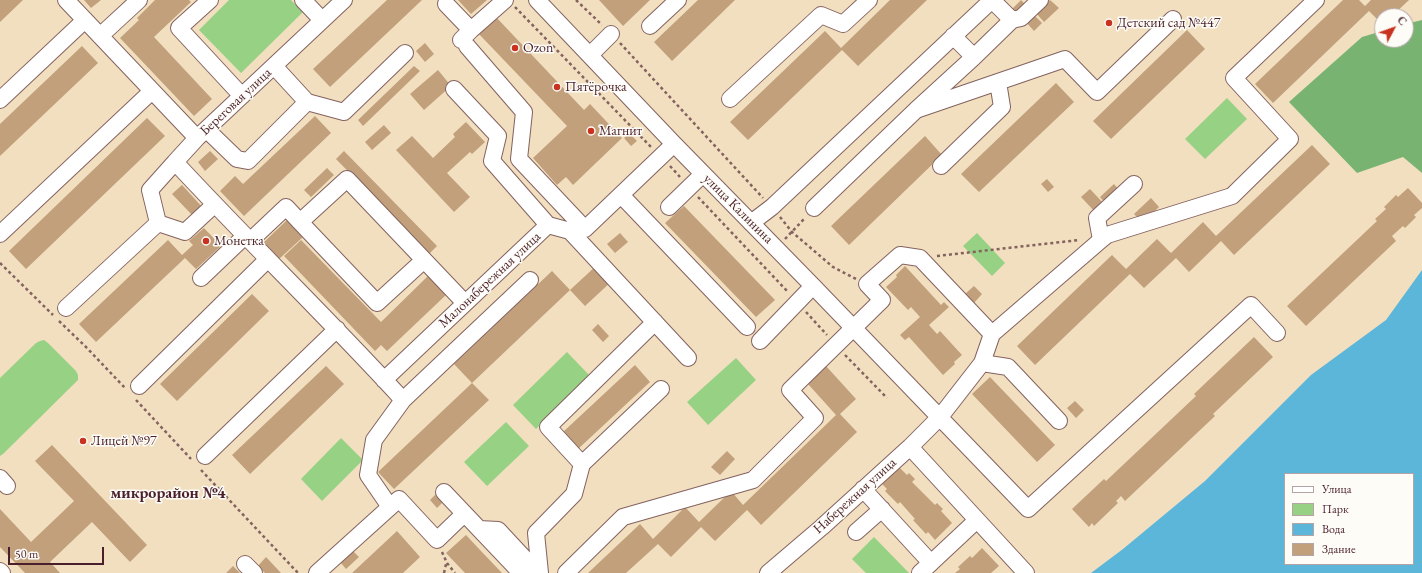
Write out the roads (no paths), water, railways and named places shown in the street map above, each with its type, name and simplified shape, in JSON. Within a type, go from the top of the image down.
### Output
[{"type":"street","name":"Береговая улица","points":[[66,0],[152,91],[202,134],[344,0]]},
{"type":"street","points":[[100,36],[139,0]]},
{"type":"street","points":[[210,0],[179,28],[242,96]]},
{"type":"street","points":[[304,0],[322,20]]},
{"type":"street","points":[[466,39],[505,0]]},
{"type":"street","name":"улица Калинина","points":[[538,0],[674,144],[1028,509],[1251,305],[1277,333]]},
{"type":"street","points":[[650,26],[678,0]]},
{"type":"street","points":[[730,99],[821,15],[843,24],[869,0]]},
{"type":"street","points":[[752,223],[772,207],[992,0],[1012,20]]},
{"type":"street","points":[[814,208],[1012,20],[1021,18],[1040,0]]},
{"type":"street","points":[[566,573],[623,517],[753,480],[814,418],[790,390],[882,300],[867,284],[900,255],[920,258],[992,334],[1100,239],[1107,235],[1232,196],[1290,139],[1234,78],[1316,0]]},
{"type":"street","points":[[446,4],[466,39],[524,112],[519,159],[586,229],[674,144]]},
{"type":"street","points":[[916,110],[1065,59],[1098,92],[1173,19]]},
{"type":"street","points":[[0,100],[85,20]]},
{"type":"street","points":[[590,55],[611,34]]},
{"type":"street","points":[[953,36],[974,57]]},
{"type":"street","points":[[274,66],[307,102],[344,112],[405,53]]},
{"type":"street","points":[[941,166],[1002,108],[998,82]]},
{"type":"street","points":[[454,88],[498,136],[492,161],[548,225]]},
{"type":"street","points":[[0,234],[152,91]]},
{"type":"street","points":[[158,223],[150,190],[202,134],[236,159],[248,160],[307,102]]},
{"type":"street","points":[[175,162],[214,205],[337,329],[403,400]]},
{"type":"street","points":[[669,208],[703,174]]},
{"type":"street","points":[[300,222],[347,179],[465,303]]},
{"type":"street","points":[[1100,239],[1097,218],[1134,184]]},
{"type":"street","points":[[621,195],[747,327]]},
{"type":"street","points":[[158,223],[185,232],[214,205]]},
{"type":"street","points":[[201,278],[286,207],[377,303],[424,260]]},
{"type":"street","points":[[66,308],[158,223]]},
{"type":"street","name":"Малонабережная улица","points":[[384,380],[548,225],[570,231],[586,229]]},
{"type":"street","points":[[570,231],[688,358]]},
{"type":"street","points":[[135,393],[268,259]]},
{"type":"street","points":[[390,507],[368,475],[374,440],[403,400],[530,280]]},
{"type":"street","points":[[760,341],[813,286]]},
{"type":"street","points":[[582,464],[548,427],[655,322]]},
{"type":"street","points":[[200,463],[337,329]]},
{"type":"street","name":"Набережная улица","points":[[768,573],[822,527],[910,447],[940,417],[982,363],[992,334]]},
{"type":"street","points":[[982,363],[1008,367],[1059,421]]},
{"type":"street","points":[[539,573],[536,533],[574,494],[582,464],[661,389]]},
{"type":"street","points":[[910,447],[1026,573]]},
{"type":"street","points":[[863,489],[882,509],[926,568],[977,520]]},
{"type":"street","points":[[444,492],[521,573]]},
{"type":"street","points":[[317,573],[399,499],[437,540],[464,514]]},
{"type":"street","points":[[856,532],[882,509]]},
{"type":"street","points":[[479,530],[498,530],[539,573]]},
{"type":"water","points":[[1422,270],[1422,573],[1091,573],[1123,549],[1205,481],[1311,375],[1386,320]]},
{"type":"place","name":"Детский сад №447","points":[[1109,23]]},
{"type":"place","name":"Ozon","points":[[515,48]]},
{"type":"place","name":"Пятёрочка","points":[[557,87]]},
{"type":"place","name":"Магнит","points":[[591,131]]},
{"type":"place","name":"Монетка","points":[[206,241]]},
{"type":"place","name":"Лицей №97","points":[[83,441]]},
{"type":"district","name":"микрорайон №4","points":[[168,494]]}]
